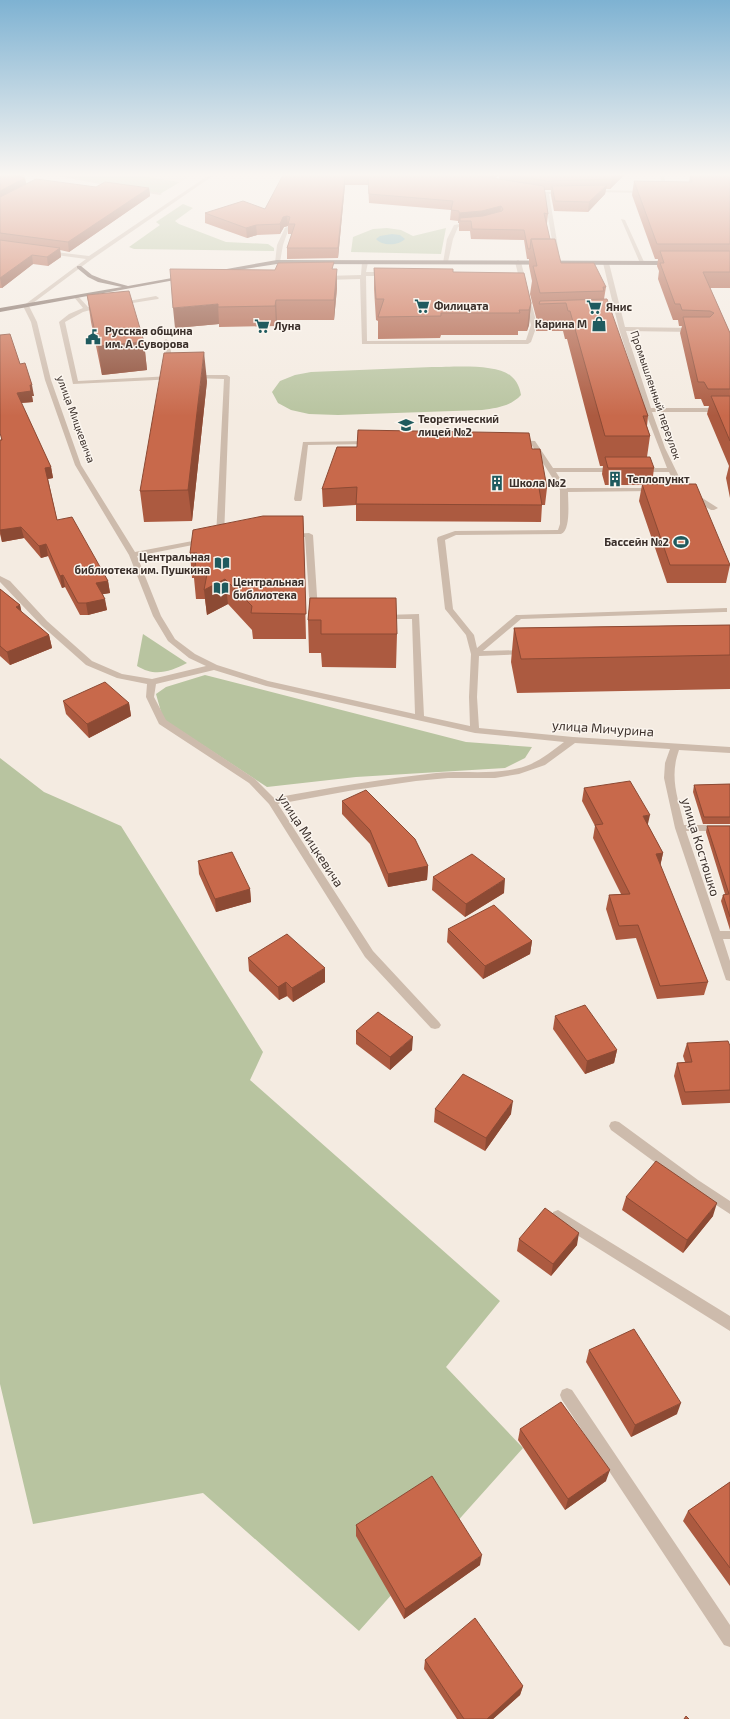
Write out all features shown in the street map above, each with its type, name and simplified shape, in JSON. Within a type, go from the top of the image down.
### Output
[{"type":"main road","points":[[208,273],[276,262],[674,263]]},
{"type":"main road","points":[[79,267],[92,278],[102,282],[131,287]]},
{"type":"main road","points":[[0,310],[193,276]]},
{"type":"street","points":[[70,255],[90,258]]},
{"type":"street","points":[[26,306],[94,255]]},
{"type":"street","points":[[276,262],[278,255]]},
{"type":"street","points":[[446,262],[447,255]]},
{"type":"street","points":[[558,255],[559,262]]},
{"type":"street","points":[[639,255],[643,263]]},
{"type":"street","points":[[365,262],[363,276],[364,343],[528,342],[534,325],[518,262]]},
{"type":"street","name":"Промышленный переулок","points":[[606,263],[621,326],[648,410],[670,470],[681,489]]},
{"type":"street","points":[[512,273],[520,273]]},
{"type":"street","points":[[318,278],[396,274]]},
{"type":"street","points":[[77,297],[86,308]]},
{"type":"street","points":[[117,304],[156,298]]},
{"type":"street","points":[[110,305],[86,308],[62,322],[75,382],[177,378],[166,341]]},
{"type":"street","name":"улица Мицкевича","points":[[26,306],[34,322],[48,380],[78,465],[133,555],[157,616],[172,641],[192,656],[214,667],[266,683],[475,730]]},
{"type":"street","points":[[613,323],[621,326],[699,330]]},
{"type":"street","points":[[534,325],[542,325]]},
{"type":"street","points":[[133,555],[224,538],[227,376],[189,377]]},
{"type":"street","points":[[648,410],[730,410]]},
{"type":"street","points":[[475,730],[473,697],[475,654],[470,635],[449,609],[441,539],[455,533],[561,532],[564,524],[564,490],[533,442],[510,442]]},
{"type":"street","points":[[298,499],[304,443],[376,443]]},
{"type":"street","points":[[551,470],[622,470]]},
{"type":"street","points":[[630,470],[670,470]]},
{"type":"street","points":[[564,490],[681,489],[714,508]]},
{"type":"street","points":[[280,536],[310,535],[315,620]]},
{"type":"street","points":[[0,578],[7,583],[44,623],[89,662],[120,676],[152,682],[214,667]]},
{"type":"street","points":[[475,654],[519,617],[724,610]]},
{"type":"street","points":[[379,617],[416,616],[420,718]]},
{"type":"street","points":[[475,654],[537,652]]},
{"type":"street","name":"улица Мицкевича","points":[[152,682],[150,697],[162,722],[252,781],[272,802],[369,954],[435,1024]]},
{"type":"street","name":"улица Мичурина","points":[[475,730],[573,740],[730,750]]},
{"type":"street","points":[[272,802],[349,787],[431,777],[484,775],[513,772],[530,768],[547,760],[573,740]]},
{"type":"street","name":"улица Костюшко","points":[[676,746],[670,763],[669,778],[680,828],[730,977]]},
{"type":"street","points":[[680,828],[730,828]]},
{"type":"street","points":[[715,936],[730,935]]},
{"type":"street","points":[[615,1126],[694,1184],[730,1208]]},
{"type":"street","points":[[558,1216],[730,1324]]},
{"type":"street","points":[[567,1395],[730,1639]]},
{"type":"green space","points":[[462,366],[495,369],[504,372],[515,380],[521,395],[513,402],[508,404],[482,410],[338,415],[309,414],[291,410],[278,403],[272,392],[280,381],[295,375],[311,372]]},
{"type":"green space","points":[[143,634],[187,663],[174,669],[162,672],[150,671],[137,666]]},
{"type":"green space","points":[[205,675],[466,742],[532,747],[525,758],[505,768],[356,777],[267,787],[163,719],[156,694],[166,687]]},
{"type":"green space","points":[[0,758],[44,792],[121,826],[263,1052],[250,1080],[500,1301],[446,1367],[523,1448],[359,1631],[203,1493],[33,1524],[0,1384]]},
{"type":"building","points":[[0,255],[32,255],[0,278]]},
{"type":"building","points":[[34,255],[50,255],[47,257]]},
{"type":"building","points":[[535,255],[559,255],[561,263],[594,263],[606,287],[603,287],[604,291],[540,293],[533,266],[537,266]]},
{"type":"building","points":[[661,255],[730,255],[730,272],[703,272],[730,333],[730,389],[708,389],[704,382],[698,382],[683,317],[710,317],[714,313],[710,311],[682,310],[680,304],[675,304],[660,263],[664,263]]},
{"type":"building","points":[[334,262],[332,269],[337,269],[334,300],[276,300],[275,306],[218,307],[218,304],[173,308],[170,269],[275,270],[278,263]]},
{"type":"building","points":[[374,268],[453,269],[453,272],[524,273],[531,303],[529,310],[519,310],[520,313],[441,313],[441,316],[378,317],[384,299],[376,299]]},
{"type":"building","points":[[129,291],[144,342],[98,346],[87,295]]},
{"type":"building","points":[[607,299],[648,416],[643,416],[650,436],[605,436],[570,311],[568,311],[566,303],[539,304],[540,301]]},
{"type":"building","points":[[10,334],[20,364],[25,363],[32,385],[30,385],[31,391],[17,393],[51,467],[45,468],[57,520],[72,517],[108,581],[96,583],[105,599],[78,603],[63,575],[60,576],[46,544],[39,546],[21,527],[0,530],[0,440],[2,440],[0,433],[0,335]]},
{"type":"building","points":[[204,352],[188,490],[140,491],[164,353]]},
{"type":"building","points":[[711,396],[730,396],[730,441]]},
{"type":"building","name":"Школа №2","points":[[358,430],[529,433],[532,449],[540,449],[547,488],[539,488],[542,505],[356,504],[357,487],[322,489],[337,447],[357,447]]},
{"type":"building","points":[[605,457],[650,457],[654,468],[608,468]]},
{"type":"building","name":"Бассейн №2","points":[[642,484],[696,484],[730,565],[670,565]]},
{"type":"building","points":[[263,516],[303,516],[306,614],[251,613],[252,606],[225,579],[204,590],[207,574],[194,574],[197,553],[190,553],[193,530]]},
{"type":"building","points":[[0,589],[20,605],[16,607],[49,635],[7,652],[0,646]]},
{"type":"building","points":[[310,598],[396,598],[397,634],[321,634],[321,620],[308,620]]},
{"type":"building","points":[[730,625],[730,655],[521,659],[514,628]]},
{"type":"building","points":[[105,682],[129,703],[87,724],[63,701]]},
{"type":"building","points":[[630,781],[650,815],[643,816],[663,853],[656,854],[708,982],[660,986],[638,925],[619,926],[609,895],[630,894],[595,825],[603,824],[584,788]]},
{"type":"building","points":[[730,784],[730,817],[704,817],[694,785]]},
{"type":"building","points":[[366,790],[415,839],[428,866],[388,874],[370,830],[342,801]]},
{"type":"building","points":[[707,826],[730,826],[730,917],[723,895],[729,894]]},
{"type":"building","points":[[232,852],[250,889],[215,899],[198,861]]},
{"type":"building","points":[[472,854],[505,879],[466,904],[433,877]]},
{"type":"building","points":[[494,905],[532,941],[485,966],[448,929]]},
{"type":"building","points":[[287,934],[325,968],[292,988],[286,982],[278,987],[248,958]]},
{"type":"building","points":[[585,1005],[617,1050],[587,1061],[555,1016]]},
{"type":"building","points":[[378,1012],[413,1037],[390,1057],[356,1031]]},
{"type":"building","points":[[728,1041],[730,1046],[730,1090],[685,1092],[677,1063],[692,1062],[687,1043]]},
{"type":"building","points":[[463,1074],[513,1101],[486,1138],[435,1109]]},
{"type":"building","points":[[656,1161],[717,1203],[687,1240],[626,1197]]},
{"type":"building","points":[[545,1208],[579,1233],[553,1264],[519,1239]]},
{"type":"building","points":[[634,1329],[681,1403],[635,1425],[589,1350]]},
{"type":"building","points":[[561,1402],[610,1470],[568,1499],[520,1429]]},
{"type":"building","points":[[432,1476],[482,1555],[405,1609],[356,1525]]},
{"type":"building","points":[[730,1482],[730,1568],[688,1511]]},
{"type":"building","points":[[475,1618],[523,1686],[487,1719],[464,1719],[425,1660]]},
{"type":"place","name":"Филицата","points":[[422,306]]},
{"type":"place","name":"Янис","points":[[594,307]]},
{"type":"place","name":"Карина М","points":[[599,324]]},
{"type":"place","name":"Луна","points":[[262,326]]},
{"type":"place","name":"Русская община им. А .Суворова","points":[[93,337]]},
{"type":"place","name":"Теоретический лицей №2","points":[[406,425]]},
{"type":"place","name":"Теплопункт","points":[[615,479]]},
{"type":"place","name":"Школа №2","points":[[497,483]]},
{"type":"place","name":"Бассейн №2","points":[[681,542]]},
{"type":"place","name":"Центральная библиотека им. Пушкина","points":[[222,563]]},
{"type":"place","name":"Центральная библиотека","points":[[221,588]]}]
